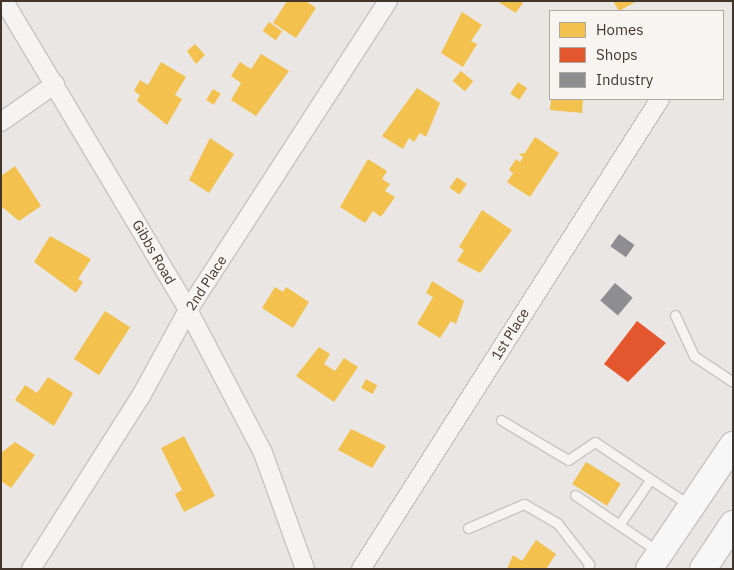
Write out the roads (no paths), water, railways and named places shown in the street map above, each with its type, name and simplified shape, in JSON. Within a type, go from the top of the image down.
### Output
[{"type":"main road","points":[[654,561],[733,446]]},
{"type":"main road","points":[[703,569],[733,524]]},
{"type":"street","name":"Gibbs Road","points":[[4,1],[188,310],[264,453],[305,569]]},
{"type":"street","name":"2nd Place","points":[[31,569],[141,396],[188,310],[388,1]]},
{"type":"street","points":[[1,122],[55,84]]},
{"type":"street","name":"1st Place","points":[[361,569],[659,100]]},
{"type":"lane","points":[[675,315],[694,356],[733,382]]},
{"type":"lane","points":[[501,420],[568,460],[596,442],[691,507]]},
{"type":"lane","points":[[619,525],[650,480]]},
{"type":"lane","points":[[574,495],[619,525],[654,561]]},
{"type":"lane","points":[[468,528],[524,504],[558,524],[589,564],[588,569]]}]
